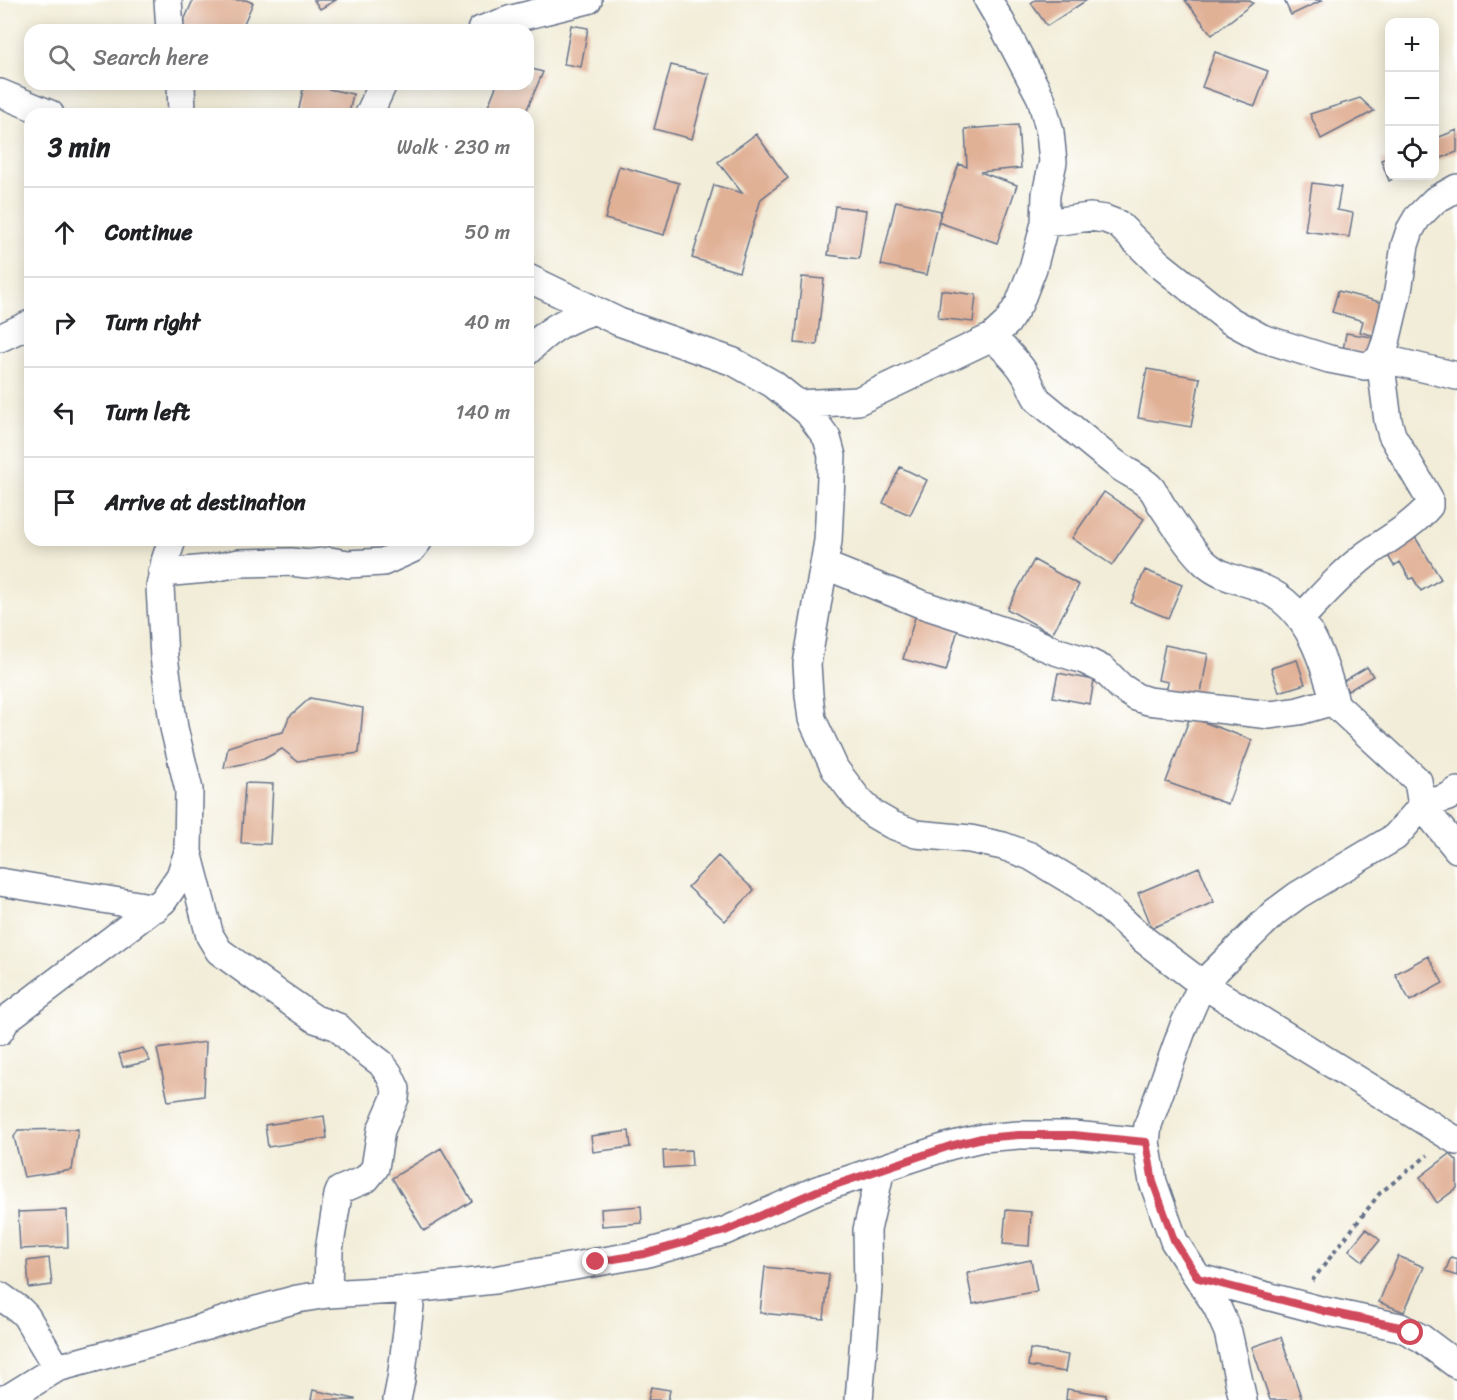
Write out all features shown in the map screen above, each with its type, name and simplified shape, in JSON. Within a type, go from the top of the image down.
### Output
[{"type":"street","points":[[168,0],[170,24]]},
{"type":"street","points":[[498,24],[588,0]]},
{"type":"street","points":[[798,404],[858,401],[992,337],[1007,323],[1019,304],[1033,268],[1045,223],[1046,194],[1053,162],[1050,132],[1041,98],[988,0]]},
{"type":"street","points":[[181,90],[182,108]]},
{"type":"street","points":[[372,108],[380,90]]},
{"type":"street","points":[[0,93],[36,108]]},
{"type":"street","points":[[1300,619],[1329,588],[1365,556],[1420,517],[1429,506],[1429,498],[1392,435],[1380,358],[1398,291],[1405,245],[1410,230],[1417,218],[1435,200],[1457,188]]},
{"type":"street","points":[[1045,223],[1090,217],[1118,224],[1158,263],[1229,320],[1262,338],[1329,359],[1365,366],[1380,358]]},
{"type":"street","points":[[534,281],[587,307],[662,338],[734,362],[773,384],[808,412],[827,438],[832,456],[828,541],[807,664],[810,707],[812,718],[835,769],[857,798],[873,814],[892,825],[916,834],[992,843],[1030,856],[1080,886],[1112,910],[1143,939],[1202,984],[1452,1137]]},
{"type":"street","points":[[534,345],[549,331],[587,313],[587,307]]},
{"type":"street","points":[[0,338],[24,327]]},
{"type":"street","points":[[992,337],[1016,360],[1027,376],[1031,390],[1038,400],[1097,449],[1150,487],[1184,538],[1208,566],[1237,581],[1256,585],[1269,591],[1288,605],[1305,624],[1322,659],[1336,705]]},
{"type":"street","points":[[1380,358],[1457,376]]},
{"type":"street","points":[[170,546],[162,573],[161,609],[164,657],[174,728],[189,790],[188,852],[210,936],[219,951],[315,1019],[338,1028],[381,1063],[396,1089],[395,1098],[381,1130],[375,1168],[366,1179],[340,1190],[338,1195],[329,1250],[328,1294]]},
{"type":"street","points":[[162,573],[207,569],[239,563],[383,562],[414,546]]},
{"type":"street","points":[[824,565],[930,607],[1084,660],[1104,670],[1120,687],[1148,701],[1270,715],[1299,711],[1330,702],[1336,705],[1420,794],[1457,849]]},
{"type":"street","points":[[1243,1400],[1228,1332],[1217,1306],[1174,1240],[1153,1182],[1146,1142],[1148,1125],[1184,1025],[1202,984],[1275,912],[1298,895],[1395,837],[1420,794],[1438,787],[1457,785]]},
{"type":"street","points":[[1420,794],[1448,797],[1457,791]]},
{"type":"street","points":[[0,1030],[14,1013],[156,908],[172,891],[188,852]]},
{"type":"street","points":[[0,882],[156,908]]},
{"type":"street","points":[[0,1400],[10,1397],[57,1368],[183,1334],[287,1302],[328,1294],[412,1289],[494,1280],[644,1254],[725,1231],[817,1191],[950,1146],[982,1138],[1073,1135],[1146,1142]]},
{"type":"street","points":[[859,1400],[868,1287],[867,1230],[881,1169]]},
{"type":"street","points":[[1198,1278],[1324,1311],[1400,1327],[1421,1338],[1457,1365]]},
{"type":"street","points":[[397,1400],[412,1289]]},
{"type":"street","points":[[0,1296],[26,1316],[57,1368]]},
{"type":"path","points":[[1294,1302],[1338,1250],[1380,1193],[1452,1137]]},
{"type":"building","points":[[193,0],[246,0],[253,3],[244,24],[183,24]]},
{"type":"building","points":[[314,0],[336,0],[320,9]]},
{"type":"building","points":[[1035,0],[1087,0],[1047,26],[1031,3]]},
{"type":"building","points":[[1185,0],[1248,0],[1253,3],[1212,35]]},
{"type":"building","points":[[1284,0],[1323,0],[1291,15]]},
{"type":"building","points":[[571,25],[588,28],[581,67],[564,64]]},
{"type":"building","points":[[1215,52],[1268,71],[1255,106],[1202,87]]},
{"type":"building","points":[[671,65],[709,74],[692,139],[654,129]]},
{"type":"building","points":[[534,70],[543,72],[528,108],[487,108],[495,90],[534,90]]},
{"type":"building","points":[[303,90],[333,90],[353,94],[350,108],[299,108]]},
{"type":"building","points":[[1360,98],[1374,111],[1321,139],[1310,114]]},
{"type":"building","points":[[1018,125],[1021,168],[980,172],[1017,185],[997,243],[938,222],[959,164],[967,167],[965,129]]},
{"type":"building","points":[[1457,130],[1457,152],[1439,159],[1439,137]]},
{"type":"building","points":[[756,134],[788,178],[761,199],[739,272],[692,258],[714,185],[742,193],[718,162]]},
{"type":"building","points":[[1385,158],[1385,170],[1381,160]]},
{"type":"building","points":[[619,166],[679,183],[664,235],[605,219]]},
{"type":"building","points":[[1312,183],[1341,187],[1337,210],[1353,213],[1349,237],[1305,231]]},
{"type":"building","points":[[896,201],[941,211],[927,275],[881,265]]},
{"type":"building","points":[[835,206],[866,210],[859,259],[828,255]]},
{"type":"building","points":[[802,277],[824,279],[817,345],[795,343]]},
{"type":"building","points":[[941,290],[976,295],[973,322],[938,318]]},
{"type":"building","points":[[1338,291],[1388,304],[1379,337],[1360,332],[1363,321],[1332,312]]},
{"type":"building","points":[[1346,333],[1372,337],[1369,354],[1343,350]]},
{"type":"building","points":[[1147,369],[1200,378],[1191,427],[1138,418]]},
{"type":"building","points":[[900,467],[927,480],[910,515],[883,503]]},
{"type":"building","points":[[1104,492],[1144,519],[1112,565],[1072,538]]},
{"type":"building","points":[[1415,537],[1441,579],[1421,591],[1413,578],[1410,579],[1400,562],[1394,566],[1387,554]]},
{"type":"building","points":[[1034,560],[1079,585],[1052,634],[1007,609]]},
{"type":"building","points":[[1145,570],[1182,585],[1168,618],[1131,603]]},
{"type":"building","points":[[916,614],[959,626],[946,671],[903,659]]},
{"type":"building","points":[[1165,645],[1208,654],[1200,699],[1166,692],[1168,682],[1158,680]]},
{"type":"building","points":[[1297,660],[1305,684],[1279,692],[1271,668]]},
{"type":"building","points":[[1367,667],[1373,676],[1348,691],[1342,682]]},
{"type":"building","points":[[1058,673],[1094,680],[1090,704],[1053,697]]},
{"type":"building","points":[[310,698],[363,708],[359,753],[297,761],[282,749],[264,759],[224,768],[228,747],[283,732],[289,717]]},
{"type":"building","points":[[1190,717],[1252,740],[1228,804],[1166,782]]},
{"type":"building","points":[[245,783],[273,784],[270,844],[241,843]]},
{"type":"building","points":[[718,856],[754,890],[725,921],[688,887]]},
{"type":"building","points":[[1199,867],[1214,902],[1152,928],[1138,893]]},
{"type":"building","points":[[1428,956],[1443,983],[1410,1001],[1395,974]]},
{"type":"building","points":[[206,1042],[204,1096],[168,1101],[157,1049]]},
{"type":"building","points":[[143,1048],[150,1061],[123,1067],[119,1054]]},
{"type":"building","points":[[324,1116],[327,1138],[268,1147],[265,1125]]},
{"type":"building","points":[[78,1129],[72,1170],[24,1177],[14,1137],[18,1130]]},
{"type":"building","points":[[629,1131],[631,1147],[593,1152],[591,1136]]},
{"type":"building","points":[[441,1148],[472,1201],[424,1231],[392,1178]]},
{"type":"building","points":[[691,1150],[692,1166],[664,1168],[663,1151]]},
{"type":"building","points":[[1450,1154],[1457,1161],[1457,1188],[1437,1203],[1420,1177]]},
{"type":"building","points":[[641,1206],[642,1223],[602,1226],[601,1209]]},
{"type":"building","points":[[67,1210],[68,1247],[20,1249],[18,1212]]},
{"type":"building","points":[[1006,1210],[1031,1212],[1029,1246],[1003,1244]]},
{"type":"building","points":[[1366,1229],[1380,1240],[1363,1261],[1349,1250]]},
{"type":"building","points":[[1398,1256],[1424,1267],[1404,1312],[1379,1302]]},
{"type":"building","points":[[1451,1257],[1457,1259],[1457,1276],[1445,1272]]},
{"type":"building","points":[[49,1258],[52,1285],[29,1288],[27,1261]]},
{"type":"building","points":[[1031,1260],[1037,1291],[973,1304],[967,1273]]},
{"type":"building","points":[[765,1267],[829,1274],[824,1319],[760,1313]]},
{"type":"building","points":[[1281,1337],[1302,1400],[1270,1400],[1252,1347]]},
{"type":"building","points":[[1030,1349],[1068,1355],[1065,1372],[1028,1366]]},
{"type":"building","points":[[651,1387],[670,1390],[668,1400],[648,1400]]},
{"type":"building","points":[[1067,1389],[1106,1395],[1106,1400],[1066,1400]]},
{"type":"building","points":[[313,1390],[355,1399],[355,1400],[311,1400]]},
{"type":"route","points":[[596,1262],[644,1254],[725,1231],[817,1191],[950,1146],[982,1138],[1073,1135],[1146,1142],[1153,1182],[1174,1240],[1198,1278],[1324,1311],[1400,1327],[1411,1333]]}]
